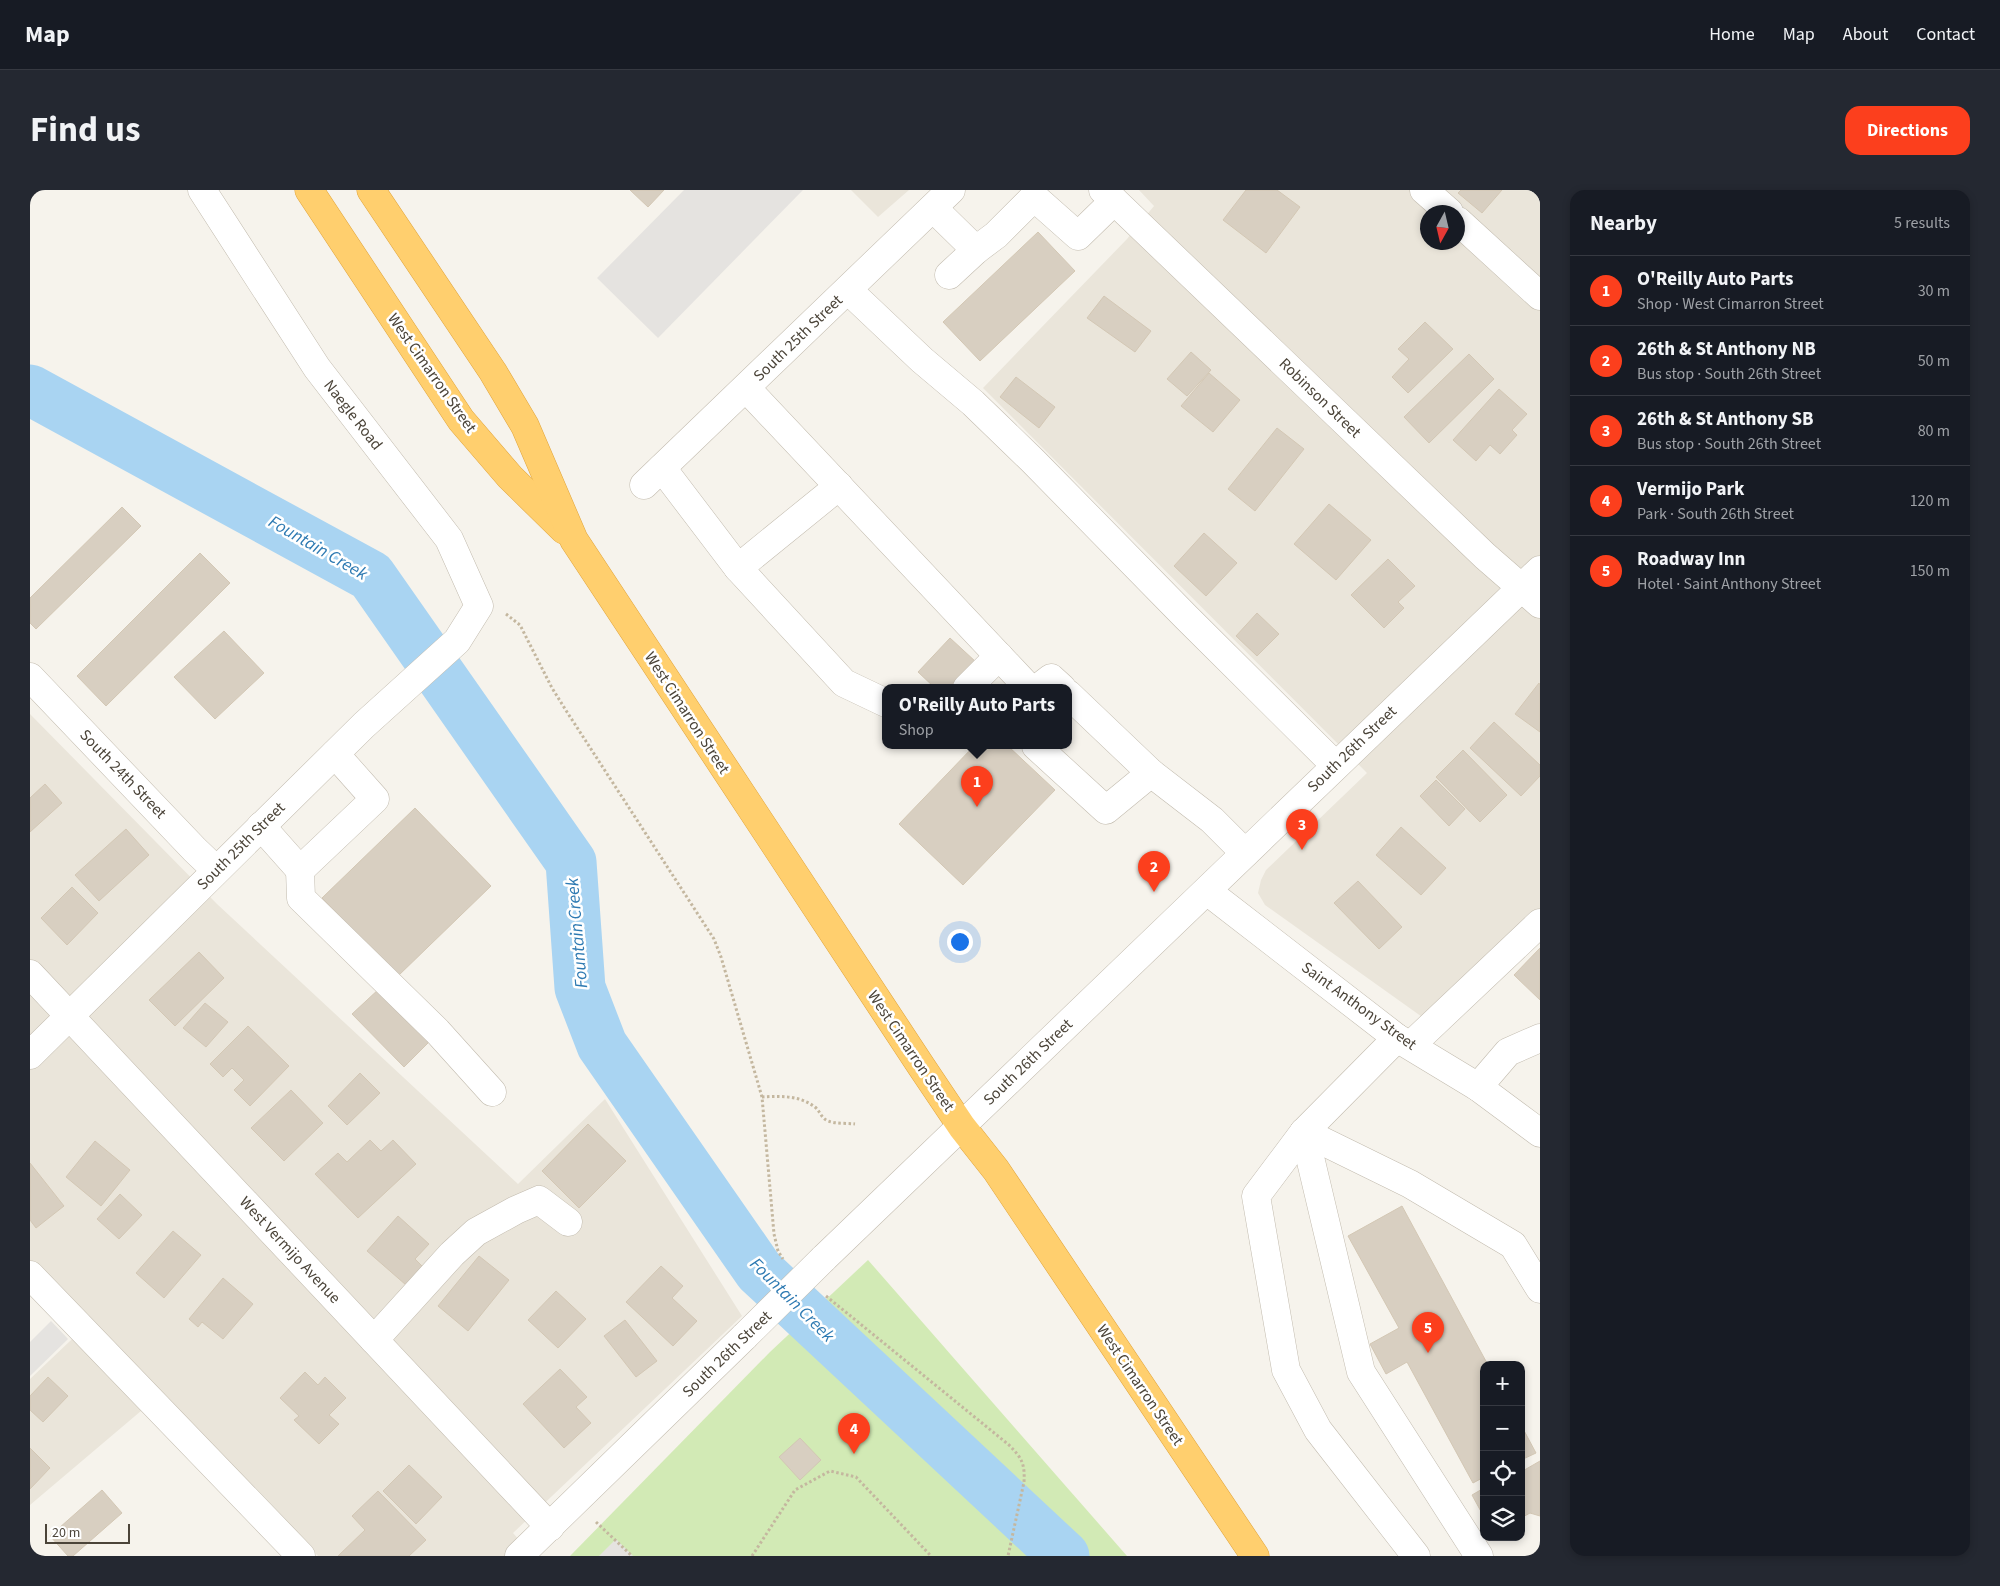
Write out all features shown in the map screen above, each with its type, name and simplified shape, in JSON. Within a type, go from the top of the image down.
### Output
[{"type":"highway","name":"West Cimarron Street","points":[[309,190],[461,420],[510,477],[574,540]]},
{"type":"highway","name":"West Cimarron Street","points":[[371,190],[493,372],[525,426],[574,540],[962,1126],[996,1170],[1255,1556]]},
{"type":"street","name":"Naegle Road","points":[[202,190],[317,368],[449,539],[480,606],[457,641]]},
{"type":"street","points":[[1424,190],[1441,205]]},
{"type":"street","points":[[949,275],[976,250],[996,235],[1034,197],[1078,236],[1108,195]]},
{"type":"street","name":"Robinson Street","points":[[1108,195],[1485,556],[1534,587]]},
{"type":"street","name":"South 25th Street","points":[[738,568],[653,477],[942,199]]},
{"type":"street","points":[[942,199],[976,250]]},
{"type":"street","points":[[1465,226],[1540,296]]},
{"type":"street","points":[[848,290],[922,360],[973,402],[1027,454],[1192,624],[1335,765]]},
{"type":"street","points":[[746,388],[1025,684]]},
{"type":"street","points":[[839,486],[738,568],[844,683],[882,701]]},
{"type":"street","name":"South 26th Street","points":[[519,1556],[1335,765],[1534,587]]},
{"type":"street","name":"South 25th Street","points":[[30,1055],[364,725],[457,641]]},
{"type":"street","points":[[971,684],[999,656]]},
{"type":"street","name":"South 24th Street","points":[[30,677],[216,870]]},
{"type":"street","points":[[1043,684],[1051,678],[1058,684]]},
{"type":"street","points":[[1072,698],[1151,773],[1212,820],[1245,853]]},
{"type":"street","points":[[1039,749],[1106,810],[1151,773]]},
{"type":"street","points":[[300,870],[375,799],[335,754]]},
{"type":"street","points":[[261,826],[300,870],[301,898],[437,1031],[492,1092]]},
{"type":"street","name":"Saint Anthony Street","points":[[1207,891],[1404,1041],[1478,1087],[1540,1133]]},
{"type":"street","points":[[1416,1556],[1318,1430],[1286,1370],[1256,1196],[1304,1132],[1404,1041],[1540,923]]},
{"type":"street","name":"West Vermijo Avenue","points":[[30,974],[550,1527]]},
{"type":"street","points":[[1478,1087],[1508,1052],[1540,1038]]},
{"type":"street","points":[[1304,1132],[1410,1184],[1513,1246],[1540,1289]]},
{"type":"street","points":[[1304,1132],[1361,1372],[1479,1556]]},
{"type":"street","points":[[374,1340],[452,1254],[476,1232],[516,1210],[539,1200],[568,1222]]},
{"type":"street","points":[[30,1275],[301,1556]]},
{"type":"path","points":[[502,611],[520,625],[552,688],[714,939],[762,1097],[774,1234],[778,1251],[783,1259]]},
{"type":"path","points":[[762,1097],[794,1097],[817,1108],[822,1117],[829,1121],[855,1124]]},
{"type":"path","points":[[824,1294],[1021,1457],[1025,1471],[1008,1554]]},
{"type":"path","points":[[752,1556],[795,1490],[830,1471],[856,1477],[931,1556]]},
{"type":"path","points":[[592,1518],[632,1556]]},
{"type":"shaded area","points":[[684,190],[803,190],[658,338],[597,278]]},
{"type":"shaded area","points":[[851,190],[909,190],[878,217]]},
{"type":"shaded area","points":[[1139,190],[1540,190],[1540,910],[1425,1019],[1265,905],[1258,893],[1266,870],[1367,773],[983,388],[1127,239],[1154,206]]},
{"type":"shaded area","points":[[30,714],[217,904],[518,1184],[605,1099],[742,1316],[513,1533],[533,1556],[318,1556],[161,1394],[30,1505],[30,1379],[89,1323],[30,1262]]},
{"type":"shaded area","points":[[51,1321],[68,1339],[30,1376],[30,1342]]},
{"type":"shaded area","points":[[616,1539],[633,1556],[599,1556]]},
{"type":"green space","points":[[868,1260],[1127,1556],[570,1556],[770,1352]]},
{"type":"building","points":[[630,190],[664,190],[648,207]]},
{"type":"building","points":[[1246,190],[1277,190],[1300,207],[1266,253],[1223,220]]},
{"type":"building","points":[[1461,190],[1502,190],[1482,213],[1458,193]]},
{"type":"building","points":[[1038,232],[1075,271],[980,361],[943,322]]},
{"type":"building","points":[[1104,296],[1151,331],[1135,352],[1087,318]]},
{"type":"building","points":[[1425,322],[1453,349],[1408,393],[1392,377],[1409,359],[1398,349]]},
{"type":"building","points":[[1191,352],[1211,370],[1187,396],[1167,379]]},
{"type":"building","points":[[1469,354],[1494,379],[1429,443],[1404,417]]},
{"type":"building","points":[[1209,373],[1240,400],[1213,432],[1181,406]]},
{"type":"building","points":[[1016,377],[1055,407],[1039,428],[1000,397]]},
{"type":"building","points":[[1499,389],[1527,414],[1512,430],[1517,435],[1500,454],[1490,445],[1476,461],[1453,440]]},
{"type":"building","points":[[1277,428],[1304,449],[1255,511],[1228,489]]},
{"type":"building","points":[[1329,504],[1371,540],[1336,580],[1294,544]]},
{"type":"building","points":[[122,507],[141,526],[36,629],[30,623],[30,598]]},
{"type":"building","points":[[1204,533],[1237,563],[1206,596],[1174,566]]},
{"type":"building","points":[[200,553],[230,583],[106,706],[77,676]]},
{"type":"building","points":[[1388,559],[1415,586],[1398,602],[1404,608],[1384,628],[1351,595]]},
{"type":"building","points":[[1257,613],[1279,634],[1257,656],[1236,636]]},
{"type":"building","points":[[224,631],[264,673],[215,719],[174,677]]},
{"type":"building","points":[[950,638],[976,662],[954,684],[931,684],[918,672]]},
{"type":"building","points":[[1539,683],[1540,685],[1540,732],[1515,714]]},
{"type":"building","points":[[1494,722],[1540,765],[1540,776],[1521,796],[1470,748]]},
{"type":"building","points":[[971,749],[1011,749],[1055,790],[963,885],[899,824]]},
{"type":"building","points":[[1463,750],[1507,795],[1480,822],[1436,777]]},
{"type":"building","points":[[1436,780],[1465,809],[1449,826],[1420,796]]},
{"type":"building","points":[[45,784],[62,803],[30,832],[30,798]]},
{"type":"building","points":[[415,808],[491,886],[398,976],[322,898]]},
{"type":"building","points":[[1401,827],[1446,868],[1421,895],[1376,855]]},
{"type":"building","points":[[126,829],[149,855],[99,901],[75,875]]},
{"type":"building","points":[[1358,881],[1402,927],[1379,949],[1334,903]]},
{"type":"building","points":[[72,887],[98,913],[67,945],[41,918]]},
{"type":"building","points":[[1540,948],[1540,1000],[1514,975]]},
{"type":"building","points":[[199,952],[224,978],[175,1026],[149,1000]]},
{"type":"building","points":[[380,988],[431,1040],[404,1067],[352,1014]]},
{"type":"building","points":[[205,1003],[228,1022],[206,1047],[183,1028]]},
{"type":"building","points":[[248,1026],[289,1066],[250,1106],[234,1090],[244,1080],[232,1068],[223,1077],[210,1064]]},
{"type":"building","points":[[360,1073],[380,1093],[347,1125],[328,1106]]},
{"type":"building","points":[[291,1090],[323,1123],[284,1161],[251,1128]]},
{"type":"building","points":[[588,1124],[626,1161],[579,1208],[542,1171]]},
{"type":"building","points":[[370,1140],[381,1151],[393,1140],[416,1164],[358,1218],[315,1174],[338,1153],[347,1162]]},
{"type":"building","points":[[95,1141],[130,1170],[101,1206],[66,1177]]},
{"type":"building","points":[[30,1163],[64,1206],[36,1228],[30,1220]]},
{"type":"building","points":[[120,1194],[142,1215],[119,1239],[97,1219]]},
{"type":"building","points":[[1402,1206],[1486,1361],[1480,1361],[1480,1479],[1473,1483],[1407,1362],[1386,1374],[1370,1344],[1399,1328],[1348,1236]]},
{"type":"building","points":[[398,1216],[429,1244],[415,1259],[422,1266],[406,1285],[367,1251]]},
{"type":"building","points":[[173,1231],[201,1255],[164,1298],[136,1273]]},
{"type":"building","points":[[479,1256],[509,1280],[468,1331],[438,1306]]},
{"type":"building","points":[[661,1266],[683,1286],[672,1298],[697,1321],[673,1346],[626,1302]]},
{"type":"building","points":[[223,1278],[253,1304],[223,1339],[202,1322],[198,1327],[189,1319]]},
{"type":"building","points":[[556,1291],[586,1319],[558,1348],[528,1320]]},
{"type":"building","points":[[625,1320],[657,1361],[636,1377],[604,1336]]},
{"type":"building","points":[[560,1369],[587,1397],[576,1407],[591,1423],[564,1448],[523,1404]]},
{"type":"building","points":[[305,1372],[318,1385],[325,1377],[346,1398],[329,1415],[339,1424],[319,1444],[294,1420],[299,1416],[280,1398]]},
{"type":"building","points":[[48,1377],[68,1396],[43,1422],[30,1410],[30,1396]]},
{"type":"building","points":[[1525,1432],[1536,1453],[1525,1458]]},
{"type":"building","points":[[800,1438],[821,1460],[800,1480],[779,1457]]},
{"type":"building","points":[[30,1448],[50,1468],[30,1489]]},
{"type":"building","points":[[1540,1461],[1540,1516],[1530,1513],[1525,1516],[1525,1470]]},
{"type":"building","points":[[409,1465],[442,1497],[416,1524],[383,1491]]},
{"type":"building","points":[[102,1490],[122,1513],[73,1556],[68,1556],[50,1536]]},
{"type":"building","points":[[1480,1490],[1480,1510],[1472,1495]]},
{"type":"building","points":[[378,1491],[426,1540],[409,1556],[338,1556],[365,1530],[352,1516]]},
{"type":"waterway","name":"Fountain Creek","points":[[30,390],[371,576],[571,862],[580,988],[602,1045],[759,1271],[1064,1556]]},
{"type":"place","name":"O'Reilly Auto Parts","points":[[977,807]]},
{"type":"place","name":"26th & St Anthony SB","points":[[1302,850]]},
{"type":"place","name":"26th & St Anthony NB","points":[[1154,892]]},
{"type":"place","name":"Roadway Inn","points":[[1428,1353]]},
{"type":"place","name":"Vermijo Park","points":[[854,1454]]}]
